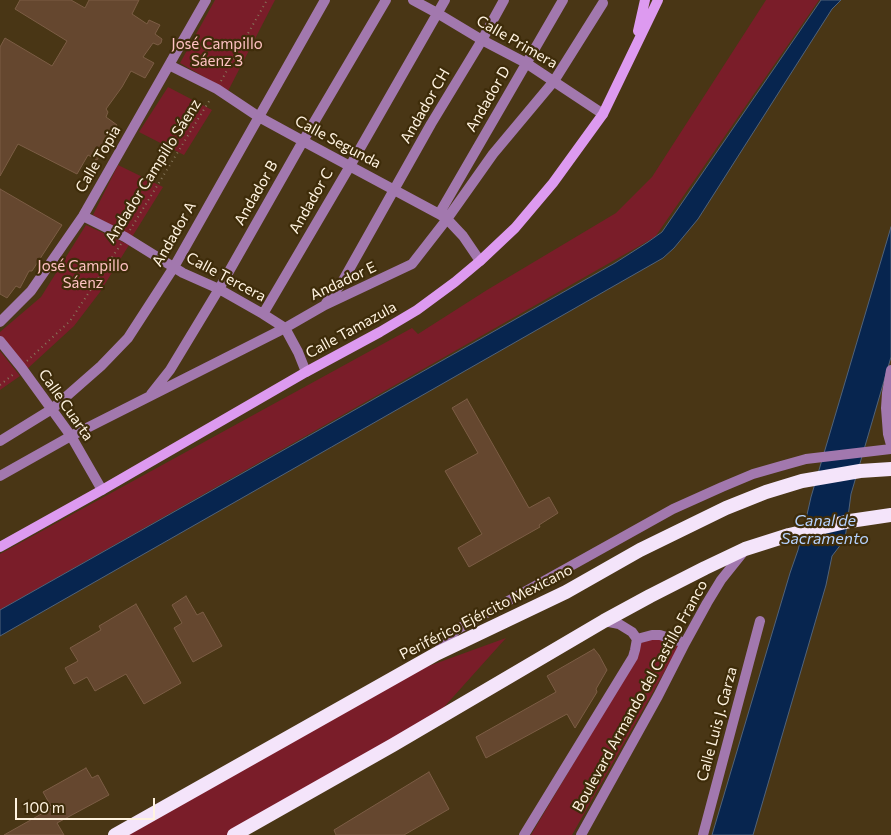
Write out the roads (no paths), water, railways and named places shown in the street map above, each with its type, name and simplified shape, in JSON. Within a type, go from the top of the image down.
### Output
[{"type":"highway","name":"Periférico Ejército Mexicano","points":[[115,835],[436,654],[566,592],[640,550],[726,508],[766,492],[802,481],[860,471],[891,469]]},
{"type":"highway","points":[[234,835],[393,745],[604,621],[745,549],[789,535],[850,521],[891,515]]},
{"type":"main road","points":[[634,50],[645,0]]},
{"type":"main road","points":[[634,50],[658,0]]},
{"type":"main road","name":"Calle Tamazula","points":[[0,547],[306,372],[380,332],[417,310],[455,282],[515,228],[553,183],[604,114],[634,50]]},
{"type":"street","name":"Calle Topia","points":[[0,322],[31,291],[83,216],[206,0]]},
{"type":"street","name":"Andador A","points":[[0,441],[52,408],[101,366],[128,338],[174,266],[325,0]]},
{"type":"street","name":"Andador B","points":[[148,398],[170,370],[386,0]]},
{"type":"street","name":"Calle Primera","points":[[413,0],[526,63],[604,114]]},
{"type":"street","name":"Andador C","points":[[263,314],[445,0]]},
{"type":"street","name":"Andador CH","points":[[325,304],[341,284],[431,124],[504,0]]},
{"type":"street","name":"Andador D","points":[[443,216],[479,145],[563,0]]},
{"type":"street","name":"Andador E","points":[[0,476],[71,436],[284,328],[325,304],[412,264],[443,216],[554,81],[603,3]]},
{"type":"street","name":"Calle Segunda","points":[[169,65],[217,89],[259,117],[443,216],[463,236],[480,261]]},
{"type":"street","points":[[479,145],[493,154]]},
{"type":"street","name":"Calle Tercera","points":[[83,216],[125,237],[183,273],[218,289],[284,328],[298,352],[306,372]]},
{"type":"street","name":"Calle Cuarta","points":[[0,341],[52,408],[71,436],[102,490]]},
{"type":"street","points":[[436,654],[456,630],[673,509],[754,474],[781,466],[806,459],[891,447],[886,408],[891,370]]},
{"type":"street","name":"Boulevard Armando del Castillo Franco","points":[[581,835],[658,696],[684,643],[721,580],[745,549]]},
{"type":"street","name":"Boulevard Armando del Castillo Franco","points":[[524,835],[636,650],[637,638],[635,635],[619,624],[604,621]]},
{"type":"street","name":"Calle Luis J. Garza","points":[[703,835],[760,621]]},
{"type":"street","points":[[637,638],[660,634],[684,643]]},
{"type":"water","points":[[821,0],[841,0],[832,9],[698,219],[674,248],[663,258],[0,636],[0,610],[615,263],[662,232]]},
{"type":"water","name":"Canal de Sacramento","points":[[891,227],[891,357],[851,494],[845,539],[832,556],[826,585],[753,835],[712,835],[798,550],[811,497]]},
{"type":"park label","name":"José Campillo Sáenz 3","points":[[217,52]]},
{"type":"park label","name":"José Campillo Sáenz","points":[[83,274]]}]
